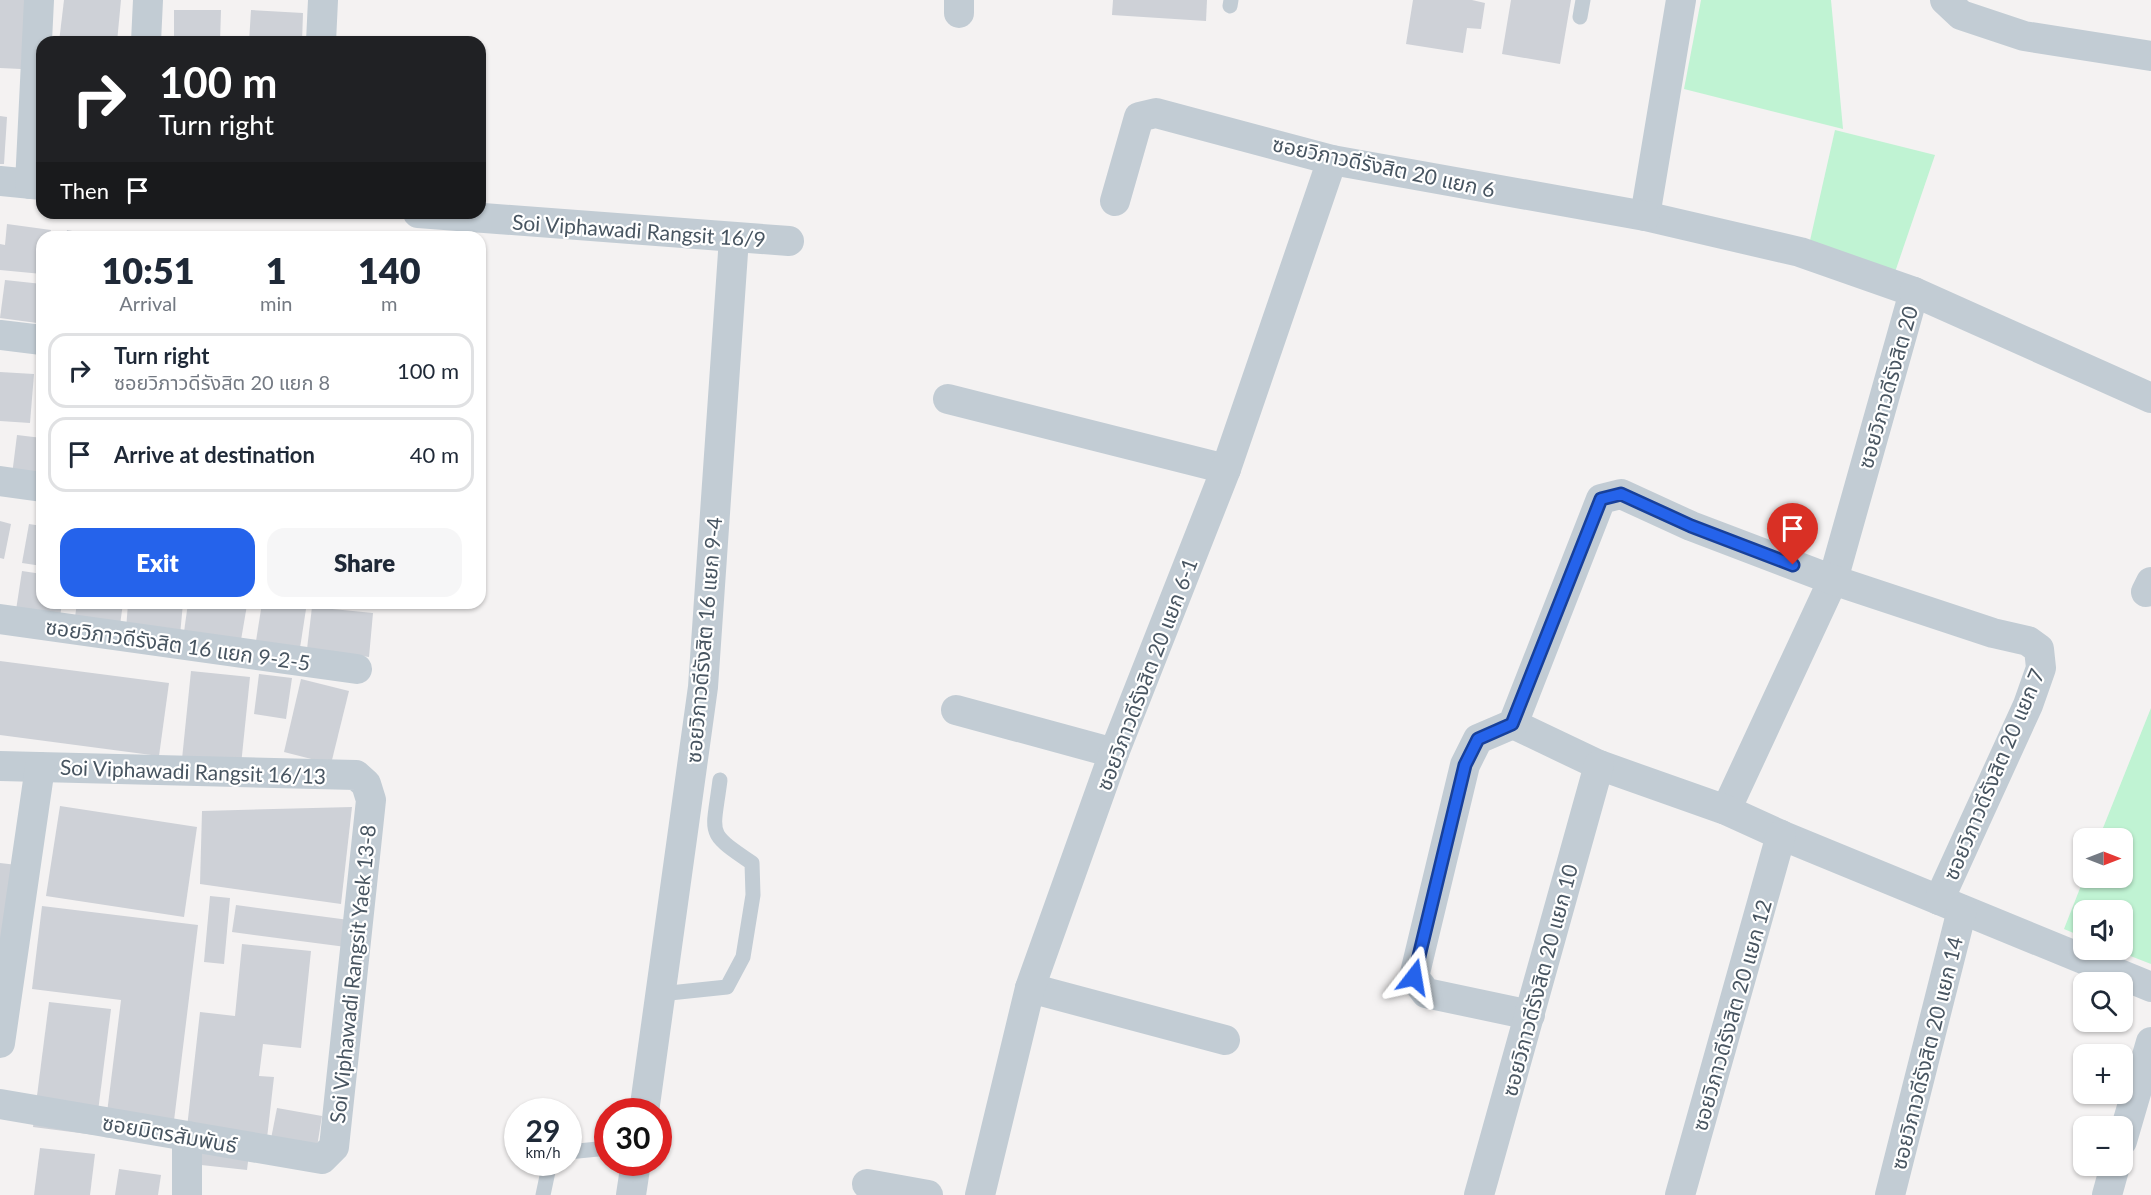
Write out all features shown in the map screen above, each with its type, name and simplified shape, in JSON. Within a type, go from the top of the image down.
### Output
[{"type":"street","points":[[38,36],[39,0]]},
{"type":"street","points":[[146,36],[148,0]]},
{"type":"street","points":[[321,36],[322,0]]},
{"type":"street","points":[[1645,216],[1681,0]]},
{"type":"street","points":[[1945,0],[1961,15],[2024,36],[2151,56]]},
{"type":"street","name":"ซอยวิภาวดีรังสิต 20 แยก 6","points":[[1115,201],[1139,117],[1156,113],[1332,160],[1645,216]]},
{"type":"street","name":"ซอยวิภาวดีรังสิต 20 แยก 6-1","points":[[980,1195],[1030,988],[1114,753],[1226,469],[1332,160]]},
{"type":"street","points":[[0,181],[36,185]]},
{"type":"street","name":"ซอยวิภาวดีรังสิต 20","points":[[1645,216],[1800,252],[1914,292],[1833,580],[1726,810]]},
{"type":"street","name":"Soi Viphawadi Rangsit 16/9","points":[[486,218],[789,241]]},
{"type":"street","name":"ซอยวิภาวดีรังสิต 16 แยก 9-4","points":[[646,1098],[703,687],[734,238]]},
{"type":"street","points":[[1914,292],[2151,398]]},
{"type":"street","points":[[0,334],[36,339]]},
{"type":"street","points":[[948,399],[1226,469]]},
{"type":"street","points":[[0,481],[36,486]]},
{"type":"street","points":[[1530,1016],[1426,993],[1414,977],[1465,765],[1478,739],[1512,724],[1601,499],[1611,494],[1621,494],[1639,500],[1691,526],[1833,580]]},
{"type":"street","name":"ซอยวิภาวดีรังสิต 20 แยก 7","points":[[1833,580],[1993,633],[2028,641],[2039,649],[2042,668],[1950,905]]},
{"type":"street","name":"ซอยวิภาวดีรังสิต 16 แยก 9-2-5","points":[[0,619],[357,669]]},
{"type":"street","points":[[956,710],[1114,753]]},
{"type":"street","points":[[1512,724],[1599,765],[1726,810],[1781,835],[2151,987]]},
{"type":"street","name":"ซอยวิภาวดีรังสิต 20 แยก 10","points":[[1479,1195],[1599,765]]},
{"type":"street","name":"Soi Viphawadi Rangsit 16/13","points":[[0,766],[356,776],[366,784],[371,800]]},
{"type":"street","points":[[0,1043],[40,767]]},
{"type":"street","name":"Soi Viphawadi Rangsit Yaek 13-8","points":[[334,1147],[371,800]]},
{"type":"street","name":"ซอยวิภาวดีรังสิต 20 แยก 12","points":[[1680,1195],[1781,835]]},
{"type":"street","name":"ซอยวิภาวดีรังสิต 20 แยก 14","points":[[1890,1195],[1950,905]]},
{"type":"street","points":[[1030,988],[1225,1040]]},
{"type":"street","points":[[2129,1116],[2151,1042]]},
{"type":"street","name":"ซอยมิตรสัมพันธ์","points":[[0,1104],[322,1159],[334,1147]]},
{"type":"street","points":[[187,1136],[187,1195]]},
{"type":"street","points":[[631,1195],[634,1176]]},
{"type":"street","points":[[2107,1195],[2112,1176]]},
{"type":"street","points":[[867,1184],[928,1195]]},
{"type":"lane","points":[[1580,17],[1583,0]]},
{"type":"lane","points":[[660,994],[727,987],[743,957],[753,895],[752,863],[718,840],[714,829],[720,780]]},
{"type":"lane","points":[[543,1195],[547,1176]]},
{"type":"green space","points":[[1701,0],[1831,0],[1843,129],[1684,89]]},
{"type":"green space","points":[[1835,130],[1935,155],[1894,275],[1809,245]]},
{"type":"green space","points":[[2151,708],[2151,964],[2133,957],[2133,900],[2075,900],[2080,888],[2133,888],[2133,828],[2103,828]]},
{"type":"green space","points":[[2073,906],[2073,933],[2064,929]]},
{"type":"building","points":[[0,0],[26,0],[21,69],[0,68]]},
{"type":"building","points":[[64,0],[121,0],[118,36],[60,36]]},
{"type":"building","points":[[1113,0],[1207,0],[1206,21],[1112,15]]},
{"type":"building","points":[[1413,0],[1472,0],[1485,3],[1481,29],[1467,28],[1463,53],[1406,44]]},
{"type":"building","points":[[1511,0],[1571,0],[1560,64],[1502,54]]},
{"type":"building","points":[[174,10],[221,10],[220,36],[174,36]]},
{"type":"building","points":[[251,10],[303,13],[302,36],[249,36]]},
{"type":"building","points":[[0,116],[7,117],[4,164],[0,164]]},
{"type":"building","points":[[7,224],[51,230],[36,231],[36,273],[0,270],[0,244],[5,245]]},
{"type":"building","points":[[5,280],[36,283],[36,323],[0,318]]},
{"type":"building","points":[[0,372],[34,374],[30,423],[0,421]]},
{"type":"building","points":[[17,435],[36,437],[36,477],[12,475]]},
{"type":"building","points":[[0,521],[11,524],[4,559],[0,558]]},
{"type":"building","points":[[29,524],[36,525],[36,565],[22,563]]},
{"type":"building","points":[[22,571],[36,573],[36,609],[61,609],[60,617],[16,610]]},
{"type":"building","points":[[76,609],[122,609],[120,625],[75,617]]},
{"type":"building","points":[[128,609],[182,609],[180,635],[126,630]]},
{"type":"building","points":[[187,609],[246,609],[241,640],[184,632]]},
{"type":"building","points":[[261,609],[306,609],[300,648],[256,641]]},
{"type":"building","points":[[312,609],[373,613],[369,657],[307,649]]},
{"type":"building","points":[[0,661],[169,683],[159,756],[0,735]]},
{"type":"building","points":[[191,671],[250,677],[241,765],[182,759]]},
{"type":"building","points":[[259,674],[292,678],[286,719],[254,714]]},
{"type":"building","points":[[301,679],[349,691],[331,764],[284,752]]},
{"type":"building","points":[[60,806],[197,827],[184,917],[46,896]]},
{"type":"building","points":[[352,807],[341,904],[200,884],[202,811]]},
{"type":"building","points":[[0,863],[17,865],[0,969]]},
{"type":"building","points":[[210,896],[230,898],[224,964],[204,962]]},
{"type":"building","points":[[236,905],[349,920],[346,947],[232,932]]},
{"type":"building","points":[[42,906],[198,925],[171,1145],[104,1137],[121,1000],[32,989]]},
{"type":"building","points":[[242,944],[311,951],[301,1048],[263,1044],[259,1076],[274,1077],[267,1138],[251,1137],[247,1170],[183,1163],[200,1012],[235,1016]]},
{"type":"building","points":[[49,1002],[111,1009],[95,1135],[33,1127]]},
{"type":"building","points":[[277,1108],[322,1116],[316,1153],[270,1144]]},
{"type":"building","points":[[40,1148],[95,1154],[90,1195],[34,1195]]},
{"type":"building","points":[[119,1169],[161,1175],[158,1195],[115,1195]]},
{"type":"route","points":[[1414,977],[1465,765],[1478,739],[1512,724],[1601,499],[1611,494],[1621,494],[1639,500],[1691,526],[1793,565]]}]
